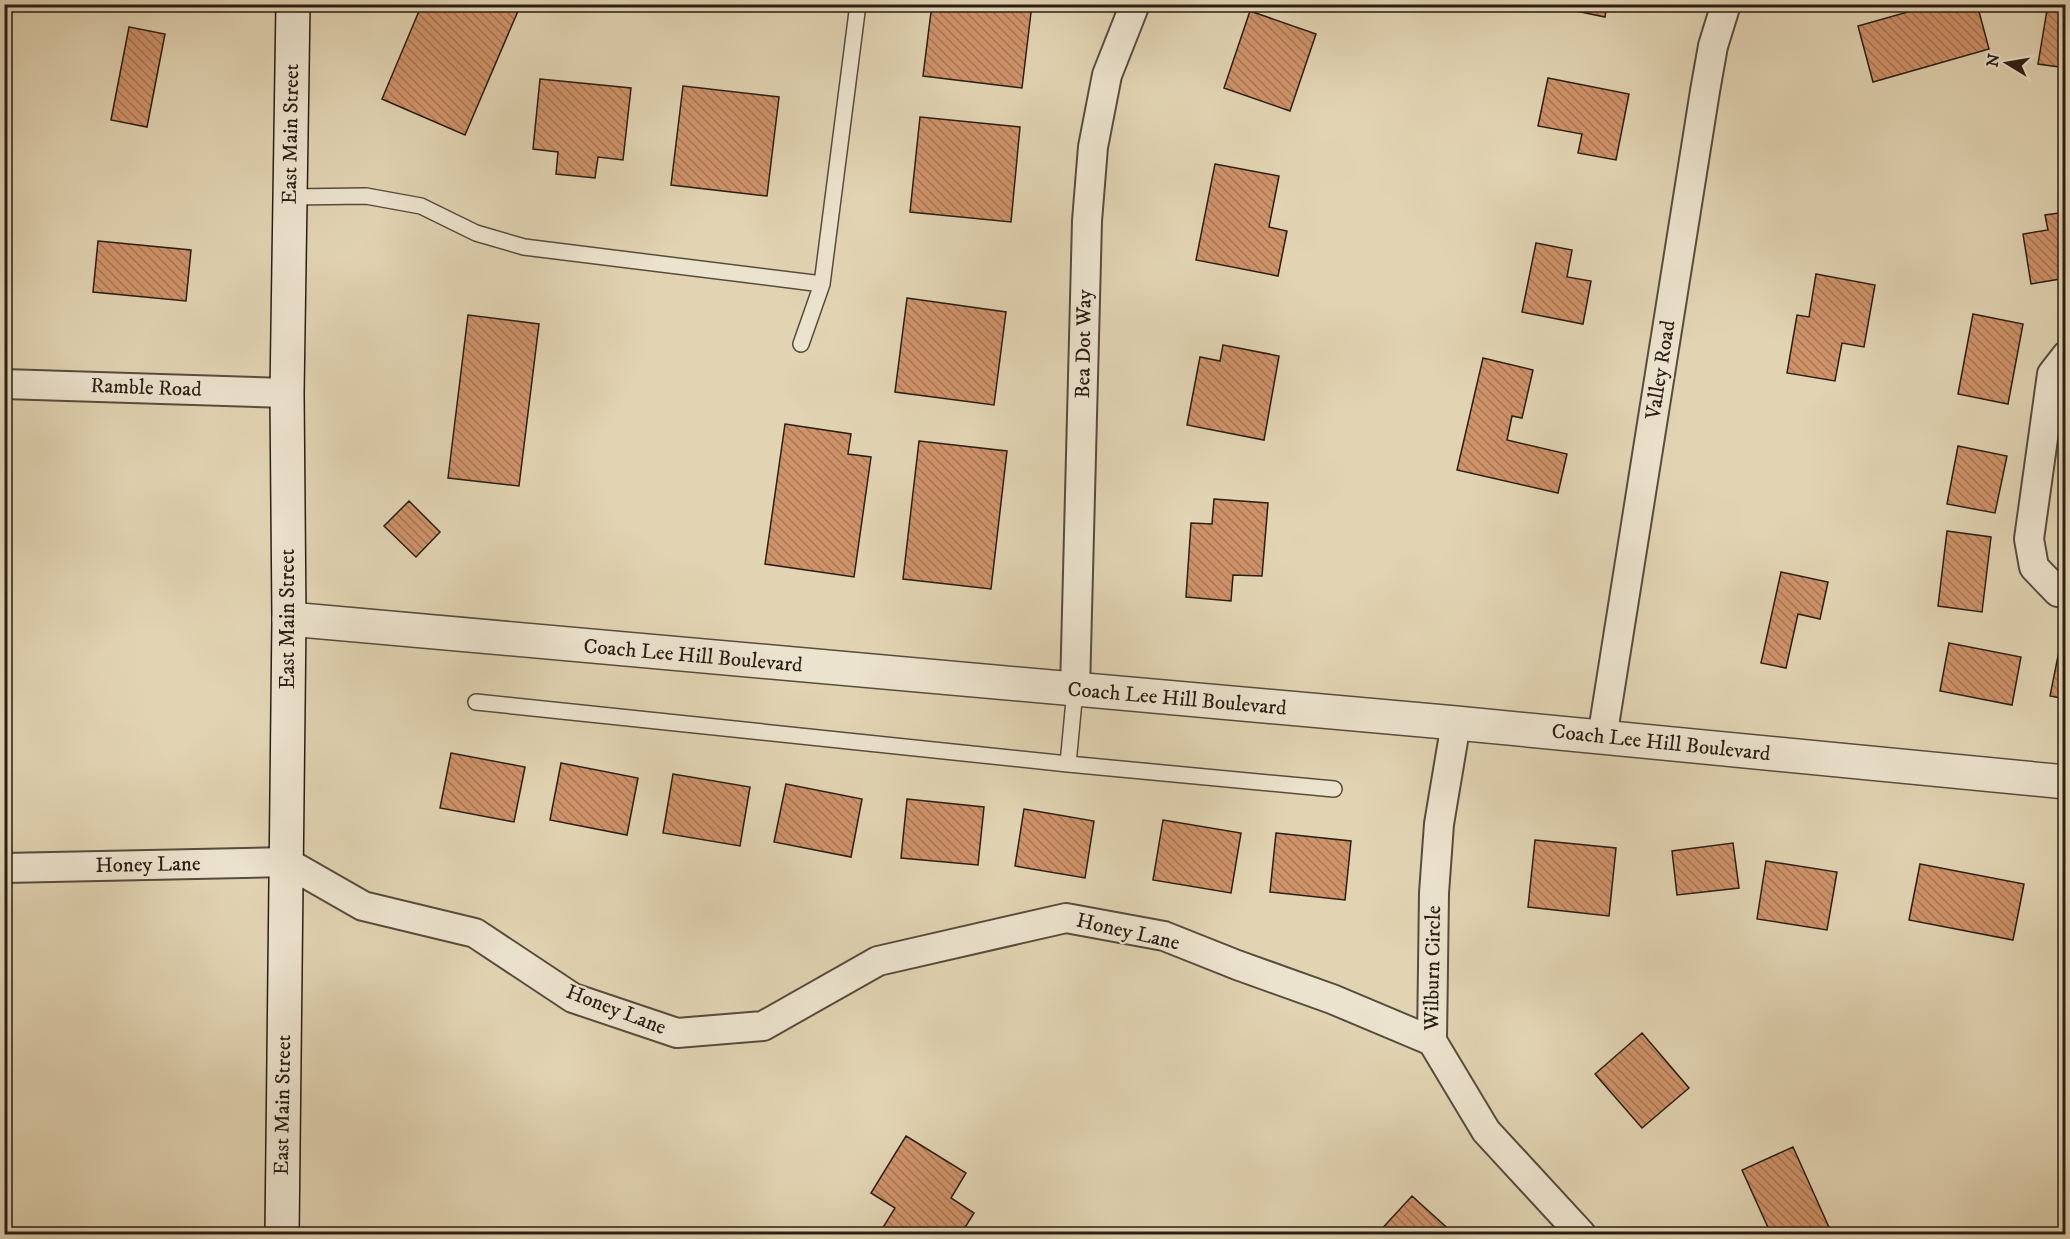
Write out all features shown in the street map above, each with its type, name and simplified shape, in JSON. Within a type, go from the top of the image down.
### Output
[{"type":"street","name":"East Main Street","points":[[282,1234],[289,619],[287,393],[292,4]]},
{"type":"street","name":"Bea Dot Way","points":[[1075,690],[1087,221],[1093,147],[1107,75],[1135,4]]},
{"type":"street","name":"Valley Road","points":[[1602,738],[1705,91],[1713,46],[1726,4]]},
{"type":"street","points":[[2066,356],[2052,374],[2029,539],[2034,567],[2058,592],[2066,593]]},
{"type":"street","name":"Ramble Road","points":[[4,384],[287,393]]},
{"type":"street","name":"Coach Lee Hill Boulevard","points":[[289,619],[1456,723],[2066,782]]},
{"type":"street","name":"Wilburn Circle","points":[[1456,723],[1439,824],[1434,893],[1432,1041],[1486,1131],[1581,1234]]},
{"type":"street","name":"Honey Lane","points":[[4,868],[286,862],[363,906],[475,933],[573,998],[677,1033],[763,1026],[878,961],[1066,918],[1164,936],[1332,999],[1432,1041]]},
{"type":"lane","points":[[801,344],[822,284],[858,4]]},
{"type":"lane","points":[[290,196],[366,196],[422,206],[476,233],[524,247],[822,284]]},
{"type":"lane","points":[[1068,764],[1075,690]]},
{"type":"lane","points":[[476,702],[1068,764],[1334,789]]},
{"type":"building","points":[[422,4],[503,4],[518,11],[465,135],[382,99]]},
{"type":"building","points":[[932,4],[1032,4],[1022,88],[923,76]]},
{"type":"building","points":[[1543,4],[1607,4],[1605,17]]},
{"type":"building","points":[[1936,4],[1977,4],[1989,49],[1873,82],[1858,26]]},
{"type":"building","points":[[2048,4],[2066,4],[2066,68],[2038,64]]},
{"type":"building","points":[[1250,11],[1316,34],[1290,111],[1224,88]]},
{"type":"building","points":[[129,27],[165,34],[147,127],[111,120]]},
{"type":"building","points":[[1548,78],[1629,94],[1616,160],[1578,153],[1582,134],[1538,126]]},
{"type":"building","points":[[540,79],[631,88],[623,160],[598,157],[595,178],[556,174],[558,152],[533,149]]},
{"type":"building","points":[[683,86],[779,97],[767,196],[671,185]]},
{"type":"building","points":[[920,117],[1020,127],[1011,222],[910,212]]},
{"type":"building","points":[[1215,164],[1279,176],[1269,227],[1287,231],[1278,276],[1196,260]]},
{"type":"building","points":[[2066,212],[2066,278],[2031,284],[2023,234],[2048,230],[2045,215]]},
{"type":"building","points":[[98,241],[191,250],[186,301],[93,292]]},
{"type":"building","points":[[1536,243],[1572,250],[1567,277],[1591,281],[1583,324],[1522,312]]},
{"type":"building","points":[[1816,274],[1875,285],[1864,347],[1842,343],[1835,381],[1787,373],[1797,315],[1809,317]]},
{"type":"building","points":[[907,298],[1006,312],[994,405],[895,392]]},
{"type":"building","points":[[1973,314],[2023,324],[2008,404],[1958,394]]},
{"type":"building","points":[[468,315],[539,324],[519,486],[448,478]]},
{"type":"building","points":[[1223,345],[1279,356],[1264,440],[1187,425],[1200,357],[1220,361]]},
{"type":"building","points":[[1483,358],[1533,370],[1522,418],[1512,416],[1507,440],[1567,454],[1558,493],[1457,470]]},
{"type":"building","points":[[785,424],[851,434],[848,454],[871,457],[854,577],[765,564]]},
{"type":"building","points":[[919,441],[1007,451],[991,589],[903,579]]},
{"type":"building","points":[[1958,446],[2007,456],[1995,513],[1947,504]]},
{"type":"building","points":[[1214,499],[1268,503],[1262,576],[1233,575],[1231,601],[1186,597],[1191,523],[1212,524]]},
{"type":"building","points":[[409,501],[440,532],[416,557],[384,526]]},
{"type":"building","points":[[1947,531],[1991,537],[1982,612],[1938,606]]},
{"type":"building","points":[[1781,572],[1828,582],[1820,619],[1798,614],[1786,668],[1761,663]]},
{"type":"building","points":[[1949,643],[2021,657],[2012,705],[1940,691]]},
{"type":"building","points":[[2059,651],[2066,652],[2066,699],[2050,696]]},
{"type":"building","points":[[451,753],[525,767],[514,822],[440,808]]},
{"type":"building","points":[[561,763],[638,778],[627,835],[550,820]]},
{"type":"building","points":[[673,774],[750,787],[740,846],[663,833]]},
{"type":"building","points":[[786,784],[862,799],[851,857],[774,842]]},
{"type":"building","points":[[907,799],[984,807],[978,865],[901,858]]},
{"type":"building","points":[[1024,809],[1094,821],[1085,878],[1015,866]]},
{"type":"building","points":[[1163,820],[1241,833],[1231,893],[1153,880]]},
{"type":"building","points":[[1276,833],[1351,841],[1345,900],[1270,892]]},
{"type":"building","points":[[1535,840],[1616,848],[1609,916],[1528,907]]},
{"type":"building","points":[[1733,843],[1739,888],[1677,895],[1672,851]]},
{"type":"building","points":[[1766,861],[1837,872],[1827,930],[1757,919]]},
{"type":"building","points":[[1920,864],[2024,884],[2013,940],[1909,920]]},
{"type":"building","points":[[1642,1033],[1689,1088],[1642,1128],[1595,1074]]},
{"type":"building","points":[[906,1136],[966,1173],[951,1198],[974,1213],[961,1234],[879,1234],[895,1208],[871,1193]]},
{"type":"building","points":[[1793,1147],[1832,1234],[1771,1234],[1742,1170]]},
{"type":"building","points":[[1412,1196],[1454,1234],[1377,1234]]}]
